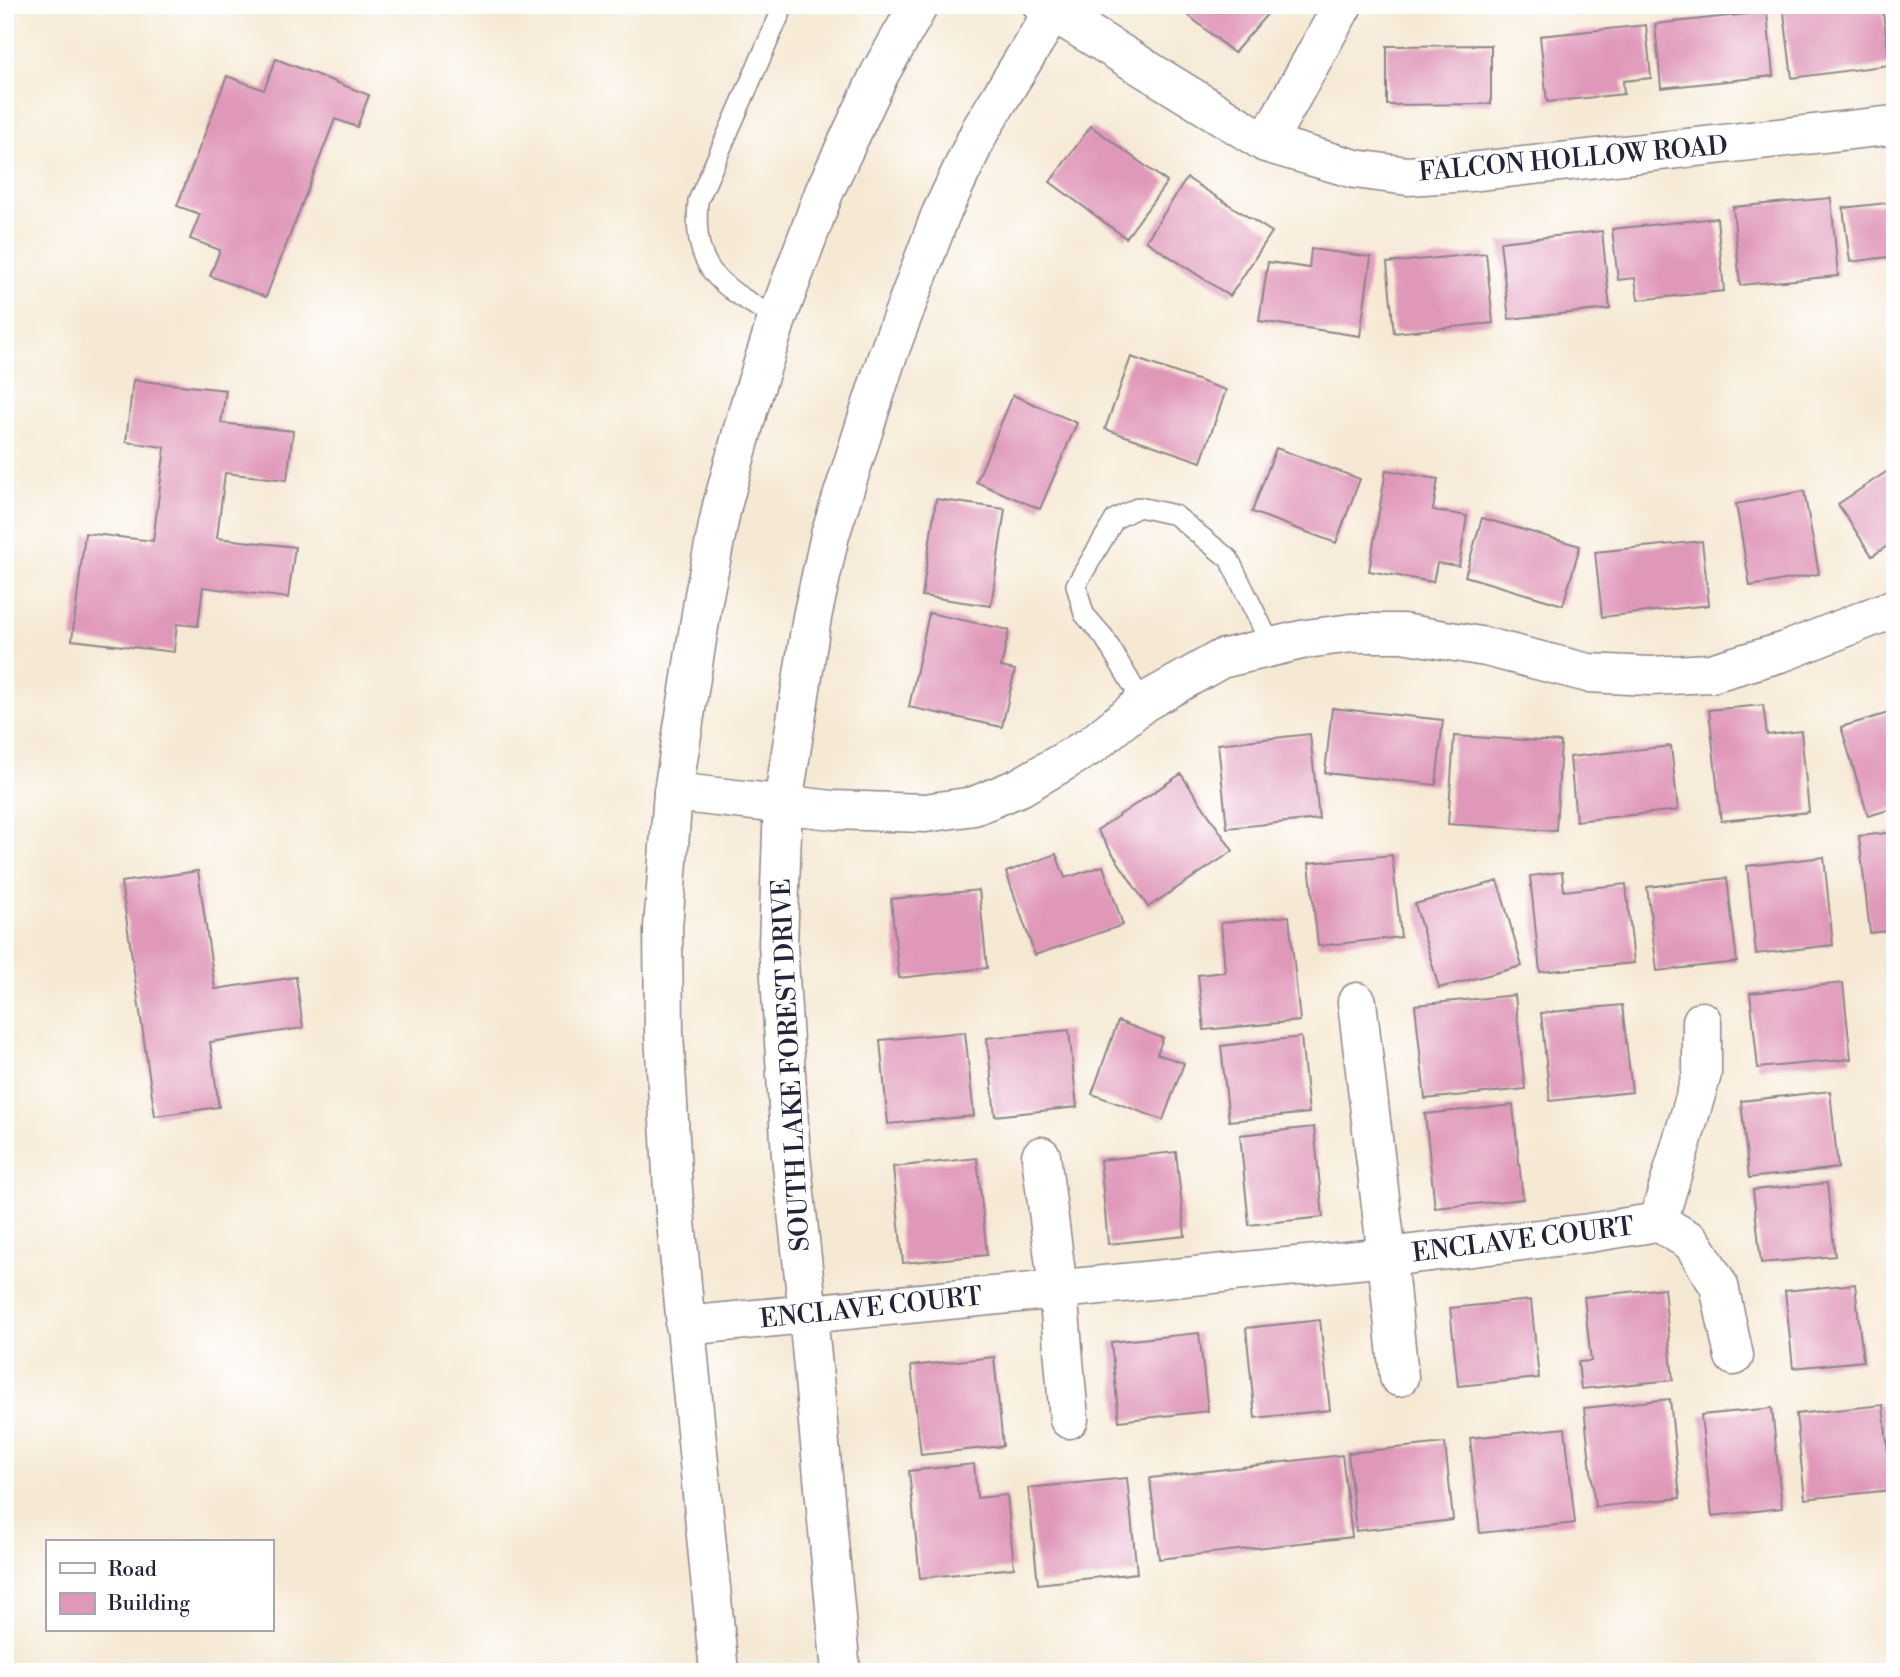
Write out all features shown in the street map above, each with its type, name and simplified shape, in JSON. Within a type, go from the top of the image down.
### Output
[{"type":"street","points":[[719,1672],[709,1543],[673,1190],[664,1033],[663,928],[673,792],[704,595],[722,506],[749,407],[777,319],[838,158],[880,73],[919,5]]},
{"type":"street","points":[[1266,143],[1343,5]]},
{"type":"street","name":"FALCON HOLLOW ROAD","points":[[1050,7],[1266,143],[1355,169],[1408,176],[1469,173],[1895,125]]},
{"type":"street","name":"SOUTH LAKE FOREST DRIVE","points":[[841,1672],[791,1156],[778,944],[783,804],[812,617],[830,535],[886,360],[940,216],[981,129],[1050,7]]},
{"type":"street","points":[[673,792],[832,810],[925,813],[974,806],[1020,787],[1092,745],[1143,703],[1221,659],[1306,639],[1352,633],[1402,633],[1486,647],[1588,673],[1650,676],[1711,673],[1783,652],[1895,608]]},
{"type":"street","name":"ENCLAVE COURT","points":[[1357,1002],[1399,1377]]},
{"type":"street","name":"ENCLAVE COURT","points":[[1658,1222],[1702,1074],[1702,1021]]},
{"type":"street","points":[[1041,1156],[1058,1289],[1069,1419]]},
{"type":"street","name":"ENCLAVE COURT","points":[[685,1326],[1387,1257],[1658,1222],[1692,1242],[1719,1286],[1734,1356]]},
{"type":"lane","points":[[777,319],[730,290],[711,274],[701,253],[696,227],[698,201],[784,5]]},
{"type":"lane","points":[[1143,703],[1104,637],[1084,614],[1076,585],[1115,519],[1139,507],[1175,515],[1229,559],[1272,647]]},
{"type":"building","points":[[1176,5],[1275,5],[1234,53]]},
{"type":"building","points":[[1783,5],[1882,5],[1890,65],[1792,78]]},
{"type":"building","points":[[1767,12],[1773,76],[1661,88],[1655,24]]},
{"type":"building","points":[[1646,25],[1651,78],[1623,81],[1624,94],[1547,102],[1540,36]]},
{"type":"building","points":[[1491,45],[1491,104],[1387,105],[1387,46]]},
{"type":"building","points":[[276,59],[369,95],[357,127],[335,119],[266,297],[210,276],[220,250],[190,239],[200,214],[177,206],[227,76],[264,90]]},
{"type":"building","points":[[1091,126],[1167,182],[1126,238],[1050,182]]},
{"type":"building","points":[[1187,178],[1272,232],[1230,296],[1146,241]]},
{"type":"building","points":[[1831,198],[1838,276],[1740,285],[1733,207]]},
{"type":"building","points":[[1895,202],[1895,256],[1850,262],[1843,208]]},
{"type":"building","points":[[1717,218],[1724,291],[1638,300],[1635,278],[1618,280],[1612,229]]},
{"type":"building","points":[[1602,231],[1610,309],[1509,319],[1500,242]]},
{"type":"building","points":[[1311,249],[1371,257],[1360,336],[1259,321],[1268,262],[1309,268]]},
{"type":"building","points":[[1486,253],[1493,323],[1394,333],[1387,263]]},
{"type":"building","points":[[1131,357],[1226,390],[1201,462],[1105,429]]},
{"type":"building","points":[[133,380],[226,390],[221,423],[293,431],[287,480],[225,473],[217,538],[295,547],[288,598],[203,587],[198,626],[177,624],[174,652],[72,640],[85,533],[153,541],[165,447],[126,442]]},
{"type":"building","points":[[1013,395],[1077,423],[1040,509],[976,482]]},
{"type":"building","points":[[1276,448],[1360,479],[1336,543],[1252,512]]},
{"type":"building","points":[[1895,466],[1895,541],[1872,556],[1838,504]]},
{"type":"building","points":[[1386,470],[1438,479],[1433,510],[1467,516],[1459,566],[1437,563],[1433,582],[1369,571]]},
{"type":"building","points":[[1804,491],[1819,574],[1750,586],[1736,504]]},
{"type":"building","points":[[936,499],[1005,509],[991,606],[922,596]]},
{"type":"building","points":[[1482,518],[1580,546],[1563,605],[1465,576]]},
{"type":"building","points":[[1702,541],[1709,605],[1602,617],[1595,552]]},
{"type":"building","points":[[929,613],[1009,630],[1001,667],[1015,670],[1002,727],[909,707]]},
{"type":"building","points":[[1763,705],[1767,735],[1801,731],[1809,812],[1721,821],[1709,710]]},
{"type":"building","points":[[1332,708],[1443,720],[1436,785],[1325,773]]},
{"type":"building","points":[[1895,711],[1895,808],[1868,816],[1841,727]]},
{"type":"building","points":[[1310,734],[1319,819],[1227,828],[1218,744]]},
{"type":"building","points":[[1454,736],[1561,742],[1556,831],[1448,824]]},
{"type":"building","points":[[1671,746],[1678,810],[1576,821],[1570,757]]},
{"type":"building","points":[[1181,774],[1233,851],[1148,907],[1097,830]]},
{"type":"building","points":[[1895,832],[1895,930],[1870,933],[1859,836]]},
{"type":"building","points":[[1056,854],[1065,878],[1103,866],[1123,925],[1035,955],[1006,872]]},
{"type":"building","points":[[1392,855],[1401,937],[1318,946],[1309,863]]},
{"type":"building","points":[[1824,857],[1833,945],[1756,954],[1747,866]]},
{"type":"building","points":[[198,871],[215,989],[296,977],[303,1028],[210,1042],[219,1107],[155,1116],[121,882]]},
{"type":"building","points":[[1562,872],[1564,891],[1626,884],[1634,963],[1540,972],[1530,876]]},
{"type":"building","points":[[1727,878],[1737,962],[1657,971],[1647,887]]},
{"type":"building","points":[[1498,881],[1522,966],[1439,988],[1415,904]]},
{"type":"building","points":[[979,890],[987,968],[899,978],[891,899]]},
{"type":"building","points":[[1289,916],[1300,1021],[1204,1030],[1198,975],[1225,972],[1221,923]]},
{"type":"building","points":[[1895,958],[1895,1028],[1893,1029],[1886,959]]},
{"type":"building","points":[[1843,983],[1851,1059],[1758,1068],[1750,993]]},
{"type":"building","points":[[1515,995],[1525,1089],[1425,1099],[1415,1005]]},
{"type":"building","points":[[1622,1005],[1632,1092],[1550,1101],[1541,1013]]},
{"type":"building","points":[[1118,1021],[1163,1038],[1157,1054],[1184,1063],[1163,1120],[1092,1094]]},
{"type":"building","points":[[1069,1030],[1077,1107],[995,1116],[987,1038]]},
{"type":"building","points":[[965,1032],[974,1116],[888,1124],[880,1040]]},
{"type":"building","points":[[1301,1037],[1309,1113],[1229,1121],[1221,1046]]},
{"type":"building","points":[[1830,1091],[1838,1168],[1749,1178],[1741,1101]]},
{"type":"building","points":[[1513,1105],[1523,1199],[1435,1208],[1425,1114]]},
{"type":"building","points":[[1314,1127],[1323,1217],[1249,1225],[1240,1135]]},
{"type":"building","points":[[1176,1152],[1185,1236],[1108,1244],[1100,1160]]},
{"type":"building","points":[[977,1158],[987,1255],[903,1263],[893,1167]]},
{"type":"building","points":[[1827,1183],[1835,1256],[1761,1263],[1753,1190]]},
{"type":"building","points":[[1855,1284],[1863,1361],[1793,1368],[1785,1291]]},
{"type":"building","points":[[1664,1288],[1673,1380],[1581,1389],[1578,1362],[1591,1361],[1584,1297]]},
{"type":"building","points":[[1531,1300],[1539,1378],[1458,1386],[1450,1308]]},
{"type":"building","points":[[1320,1320],[1330,1410],[1255,1418],[1246,1328]]},
{"type":"building","points":[[1199,1333],[1208,1411],[1119,1421],[1111,1342]]},
{"type":"building","points":[[994,1357],[1003,1446],[921,1455],[911,1366]]},
{"type":"building","points":[[1670,1399],[1680,1498],[1595,1507],[1584,1408]]},
{"type":"building","points":[[1883,1405],[1892,1490],[1805,1499],[1796,1414]]},
{"type":"building","points":[[1772,1408],[1782,1508],[1712,1516],[1701,1415]]},
{"type":"building","points":[[1565,1428],[1575,1523],[1480,1533],[1470,1438]]},
{"type":"building","points":[[1445,1443],[1453,1520],[1356,1531],[1348,1453]]},
{"type":"building","points":[[1342,1455],[1352,1537],[1159,1559],[1150,1478]]},
{"type":"building","points":[[974,1464],[977,1498],[1007,1495],[1014,1568],[920,1578],[909,1471]]},
{"type":"building","points":[[1127,1478],[1137,1573],[1038,1584],[1028,1488]]}]
